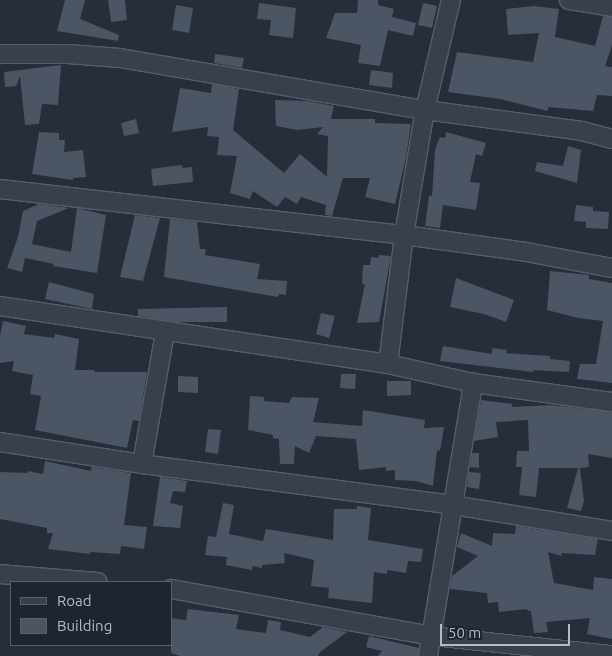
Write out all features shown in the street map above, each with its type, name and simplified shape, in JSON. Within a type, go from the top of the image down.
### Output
[{"type":"street","points":[[388,364],[404,235],[425,110],[451,0]]},
{"type":"street","points":[[569,0],[612,7]]},
{"type":"street","points":[[0,54],[68,54],[120,58],[425,110],[582,131],[612,139]]},
{"type":"street","points":[[0,189],[404,235],[526,252],[612,268]]},
{"type":"street","points":[[0,306],[388,364],[473,383],[612,402]]},
{"type":"street","points":[[142,464],[165,332]]},
{"type":"street","points":[[428,656],[473,383]]},
{"type":"street","points":[[0,442],[142,464],[453,505],[612,531]]},
{"type":"street","points":[[0,574],[86,581]]},
{"type":"street","points":[[172,589],[431,636],[612,655]]},
{"type":"building","points":[[65,0],[85,0],[80,19],[119,35],[118,41],[57,31]]},
{"type":"building","points":[[108,0],[125,0],[127,20],[111,22]]},
{"type":"building","points":[[358,0],[378,0],[378,5],[394,9],[392,17],[416,23],[413,36],[388,30],[380,66],[358,63],[361,45],[326,38],[335,13],[357,13]]},
{"type":"building","points":[[259,3],[296,8],[293,38],[269,35],[271,20],[257,19]]},
{"type":"building","points":[[423,3],[437,6],[432,28],[418,25]]},
{"type":"building","points":[[176,5],[193,8],[189,33],[172,30]]},
{"type":"building","points":[[534,6],[559,9],[555,37],[595,46],[603,16],[612,17],[612,45],[605,66],[612,67],[612,96],[597,95],[593,111],[548,107],[548,111],[500,99],[448,92],[457,52],[533,62],[539,33],[508,35],[506,9]]},
{"type":"building","points":[[215,54],[244,58],[242,68],[214,63]]},
{"type":"building","points":[[61,65],[58,105],[42,104],[39,124],[25,125],[20,76],[16,86],[5,87],[4,72]]},
{"type":"building","points":[[371,70],[393,73],[392,88],[369,85]]},
{"type":"building","points":[[212,84],[239,89],[233,130],[284,173],[300,154],[327,177],[328,136],[317,134],[323,127],[297,130],[276,126],[275,100],[307,101],[334,106],[331,119],[375,119],[375,123],[411,124],[406,158],[395,204],[365,197],[370,178],[343,178],[332,216],[325,215],[326,205],[301,197],[297,204],[285,197],[277,207],[253,191],[250,199],[230,193],[237,156],[217,155],[219,137],[207,136],[208,127],[172,132],[180,88],[211,93]]},
{"type":"building","points":[[136,119],[139,133],[124,136],[121,123]]},
{"type":"building","points":[[39,132],[59,133],[59,140],[65,140],[64,152],[83,150],[86,177],[73,178],[73,180],[32,174]]},
{"type":"building","points":[[446,132],[486,143],[482,156],[476,154],[470,182],[480,183],[476,210],[443,205],[440,228],[425,226],[429,196],[432,196],[435,150],[440,137],[445,138]]},
{"type":"building","points":[[568,146],[581,150],[577,183],[535,171],[537,162],[563,166]]},
{"type":"building","points":[[181,165],[183,168],[192,167],[193,182],[153,186],[151,169]]},
{"type":"building","points":[[39,204],[69,208],[37,221],[32,244],[71,252],[77,208],[106,215],[97,273],[53,266],[54,264],[25,258],[22,272],[7,268],[18,237],[23,211]]},
{"type":"building","points":[[576,205],[593,207],[593,211],[609,212],[608,229],[586,228],[586,222],[574,221]]},
{"type":"building","points":[[135,215],[160,218],[143,281],[120,277]]},
{"type":"building","points":[[170,219],[197,222],[200,249],[206,249],[205,255],[260,264],[257,279],[287,281],[286,295],[279,294],[278,297],[164,277]]},
{"type":"building","points":[[379,255],[391,256],[379,322],[357,323],[365,284],[362,284],[363,265],[370,265],[371,257],[378,258]]},
{"type":"building","points":[[550,271],[589,275],[589,279],[612,283],[612,383],[577,379],[580,364],[596,364],[603,321],[578,318],[547,310]]},
{"type":"building","points":[[456,278],[514,300],[506,322],[484,314],[450,307]]},
{"type":"building","points":[[49,282],[94,294],[92,309],[45,299]]},
{"type":"building","points":[[227,307],[227,322],[176,322],[138,316],[138,309]]},
{"type":"building","points":[[321,313],[335,316],[329,338],[316,334]]},
{"type":"building","points":[[3,321],[26,326],[24,334],[54,338],[55,334],[79,339],[75,370],[147,372],[139,421],[133,420],[127,448],[35,430],[41,396],[30,394],[33,375],[12,371],[14,361],[0,363],[0,336]]},
{"type":"building","points":[[443,346],[492,354],[492,348],[507,350],[506,353],[550,356],[550,359],[570,361],[569,372],[533,370],[533,372],[440,361]]},
{"type":"building","points":[[341,374],[356,374],[355,389],[340,388]]},
{"type":"building","points":[[178,376],[198,377],[198,393],[178,392]]},
{"type":"building","points":[[387,381],[411,381],[411,395],[387,396]]},
{"type":"building","points":[[250,396],[264,397],[264,401],[289,403],[292,397],[319,398],[313,422],[362,426],[363,410],[425,420],[424,428],[444,427],[440,451],[437,450],[433,486],[416,481],[395,480],[395,470],[386,471],[386,467],[359,470],[356,439],[316,436],[309,453],[295,446],[294,464],[280,464],[279,439],[273,438],[273,435],[248,430]]},
{"type":"building","points":[[481,400],[512,404],[512,407],[552,405],[612,412],[612,458],[588,454],[589,467],[580,468],[584,501],[581,511],[567,508],[578,468],[539,468],[536,497],[519,495],[522,467],[516,467],[517,451],[529,451],[528,420],[496,422],[498,437],[474,441]]},
{"type":"building","points":[[208,429],[221,430],[218,454],[205,452]]},
{"type":"building","points":[[472,453],[479,453],[479,468],[470,467]]},
{"type":"building","points":[[45,461],[91,471],[92,467],[131,473],[124,525],[147,527],[144,549],[121,546],[120,554],[90,552],[90,554],[48,549],[53,533],[47,533],[47,528],[0,519],[0,472],[27,473],[28,471],[43,474]]},
{"type":"building","points":[[469,472],[481,473],[479,489],[467,487]]},
{"type":"building","points":[[160,477],[187,481],[185,492],[173,491],[170,503],[183,506],[180,528],[153,526]]},
{"type":"building","points":[[223,503],[234,505],[229,534],[263,541],[266,529],[333,540],[334,509],[357,509],[357,506],[371,508],[368,540],[423,549],[421,562],[408,561],[406,573],[387,570],[387,574],[374,572],[372,603],[328,598],[329,588],[311,586],[314,560],[284,553],[285,563],[262,565],[262,568],[253,566],[252,570],[226,565],[227,557],[205,555],[208,536],[216,537]]},
{"type":"building","points":[[516,526],[598,539],[595,555],[562,553],[561,556],[548,552],[554,583],[593,590],[594,577],[612,579],[612,639],[587,634],[590,618],[546,622],[548,632],[534,633],[531,611],[527,609],[499,612],[498,602],[488,603],[487,593],[450,589],[452,576],[478,556],[457,547],[461,533],[492,546],[493,533],[515,534]]},
{"type":"building","points":[[188,609],[239,615],[236,629],[266,633],[268,620],[281,622],[280,630],[310,637],[323,627],[347,632],[320,652],[318,656],[180,656],[171,653],[172,618],[186,620]]},
{"type":"building","points":[[369,636],[419,648],[418,656],[378,656],[382,651],[366,647]]}]
